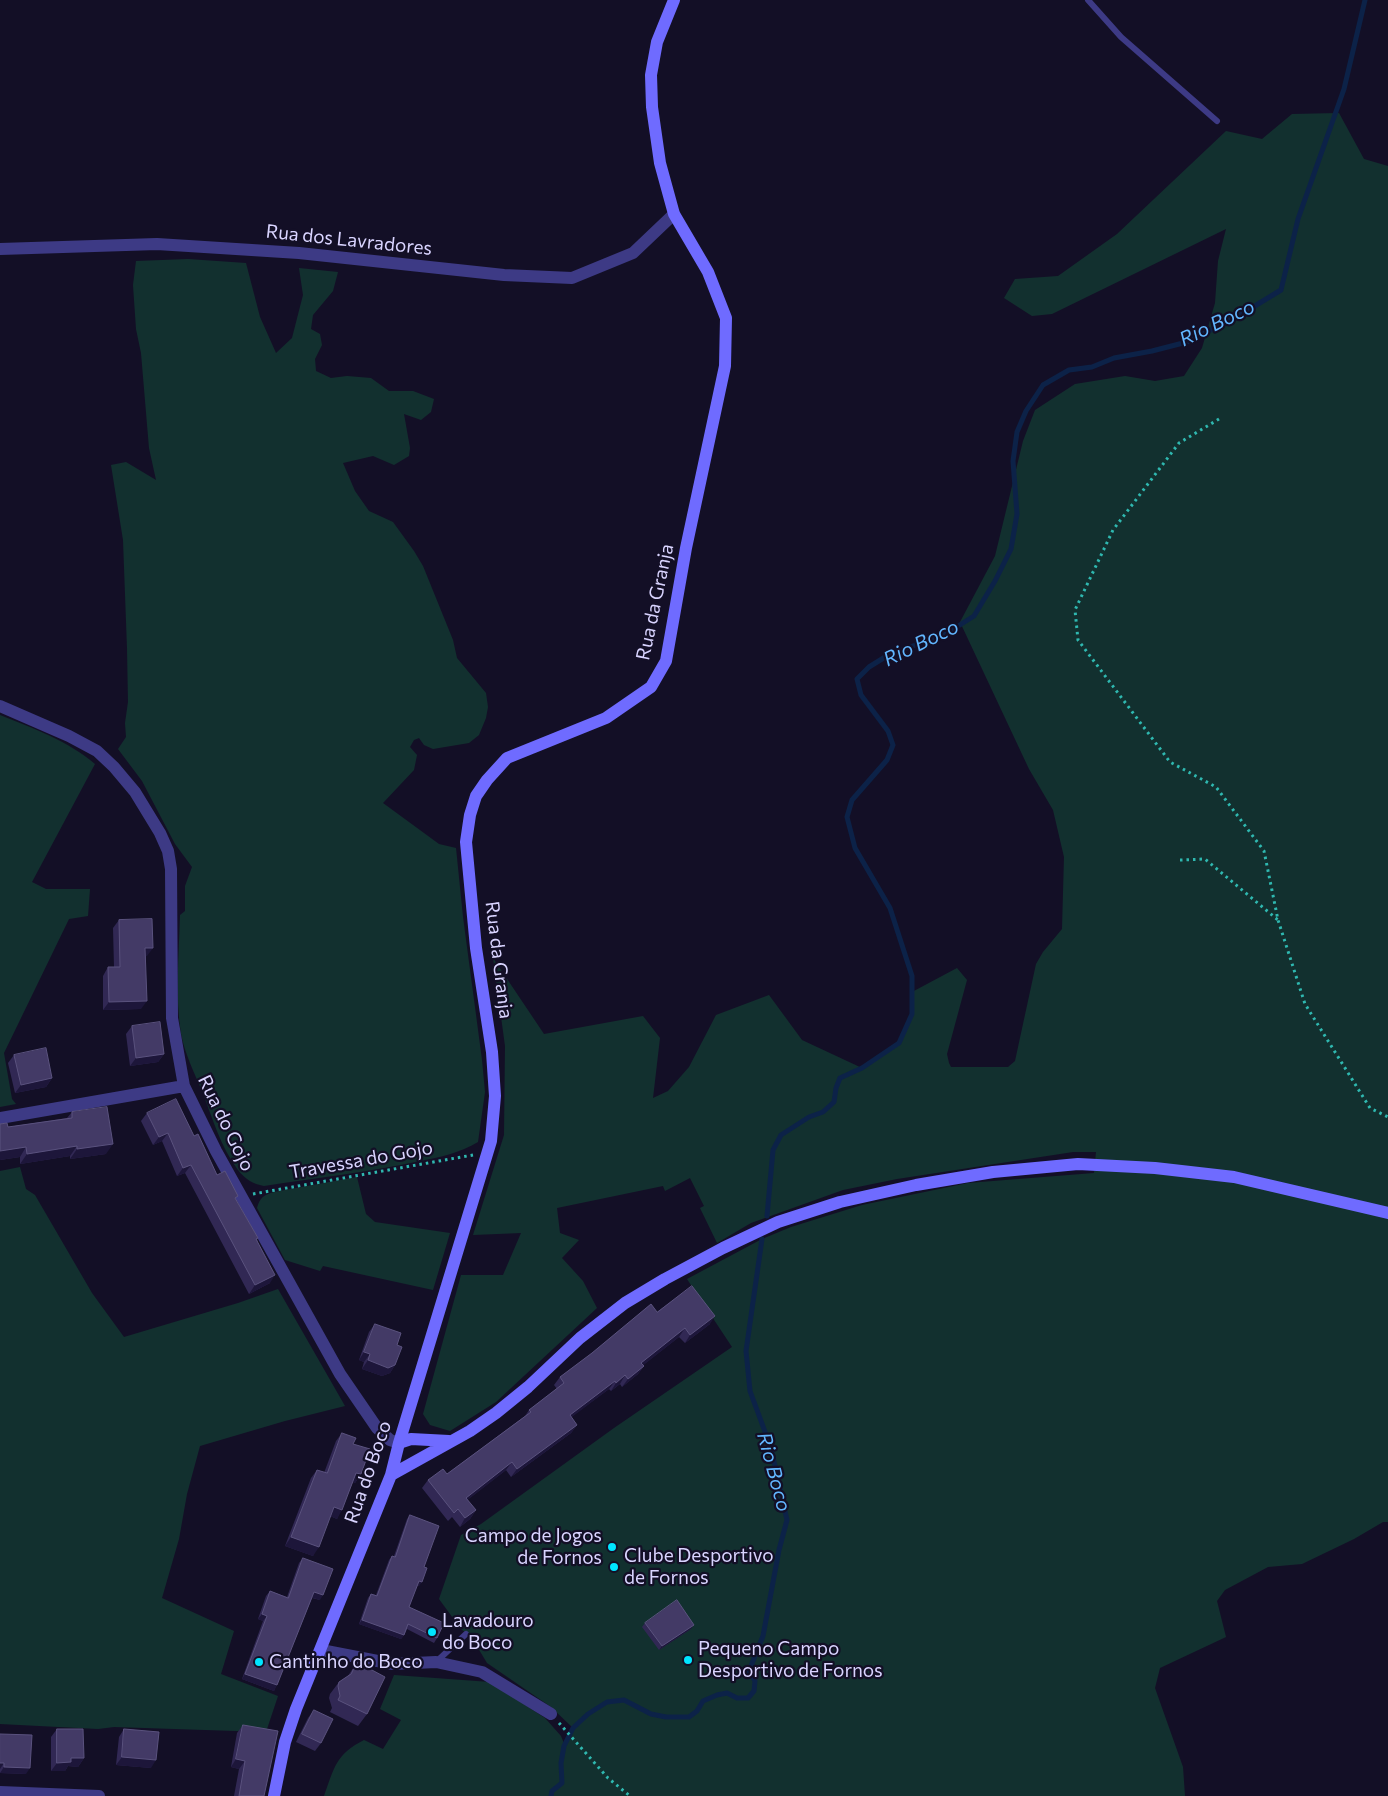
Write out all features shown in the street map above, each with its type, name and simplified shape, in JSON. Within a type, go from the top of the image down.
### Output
[{"type":"street","name":"Rua da Granja","points":[[486,1156],[491,1141],[495,1096],[492,1052],[476,948],[466,842],[470,815],[476,796],[487,780],[507,758],[606,718],[651,687],[666,661],[686,548],[726,366],[726,318],[708,272],[674,214],[660,163],[652,107],[651,75],[658,42],[674,0]]},
{"type":"street","name":"Rua dos Lavradores","points":[[0,249],[157,244],[299,252],[504,275],[572,278],[633,253],[674,214]]},
{"type":"street","name":"Rua do Gojo","points":[[0,706],[97,751],[114,767],[135,792],[160,834],[168,851],[171,869],[172,1018],[184,1086],[242,1199],[340,1374],[377,1428],[390,1440],[399,1443]]},
{"type":"street","points":[[0,1118],[184,1086]]},
{"type":"street","name":"Rua do Boco","points":[[274,1796],[285,1742],[296,1709],[391,1475],[486,1156]]},
{"type":"street","points":[[391,1475],[470,1431],[496,1413],[528,1387],[580,1338],[625,1303],[664,1279],[778,1222],[840,1202],[916,1184],[993,1172],[1078,1164],[1156,1168],[1234,1177],[1388,1213]]},
{"type":"street","points":[[399,1443],[412,1439],[449,1441]]},
{"type":"street","points":[[320,1650],[393,1664],[436,1662],[482,1672],[551,1714]]},
{"type":"street","points":[[0,1792],[99,1796]]},
{"type":"lane","points":[[1088,0],[1121,37],[1217,121]]},
{"type":"lane","points":[[436,1662],[466,1634]]},
{"type":"path","points":[[1220,419],[1179,443],[1113,530],[1075,610],[1078,640],[1170,762],[1216,787],[1264,851],[1278,920],[1306,1004],[1370,1108],[1388,1117]]},
{"type":"path","points":[[1180,860],[1205,859],[1278,920]]},
{"type":"path","name":"Travessa do Gojo","points":[[242,1199],[257,1192],[471,1155],[486,1156]]},
{"type":"path","points":[[562,1726],[608,1778],[630,1796]]},
{"type":"green space","points":[[1339,113],[1364,159],[1388,166],[1388,1522],[1383,1522],[1354,1539],[1302,1564],[1268,1567],[1225,1590],[1217,1601],[1226,1637],[1160,1668],[1155,1688],[1183,1767],[1185,1796],[324,1796],[337,1763],[347,1751],[364,1740],[383,1749],[401,1720],[380,1709],[394,1675],[490,1682],[545,1718],[561,1736],[565,1746],[573,1728],[551,1707],[487,1663],[472,1638],[461,1629],[439,1599],[461,1535],[481,1524],[614,1428],[732,1347],[687,1279],[762,1239],[791,1227],[862,1205],[968,1183],[1094,1173],[1096,1152],[1073,1152],[897,1179],[843,1190],[751,1223],[717,1243],[700,1208],[704,1206],[690,1178],[665,1191],[663,1186],[557,1208],[560,1233],[579,1240],[562,1258],[583,1281],[597,1308],[496,1402],[450,1431],[430,1425],[423,1414],[461,1275],[503,1275],[521,1233],[473,1235],[504,1135],[505,1046],[493,958],[544,1034],[643,1016],[660,1038],[653,1098],[668,1091],[689,1067],[716,1015],[769,995],[802,1040],[862,1068],[899,1043],[912,1014],[912,992],[957,968],[967,980],[947,1054],[951,1067],[1008,1067],[1015,1061],[1036,964],[1043,952],[1062,929],[1064,857],[1053,810],[1029,769],[960,622],[995,556],[1023,441],[1035,410],[1075,384],[1125,376],[1155,381],[1184,376],[1202,348],[1215,303],[1218,261],[1226,229],[1052,314],[1032,316],[1004,298],[1015,279],[1058,276],[1117,234],[1226,131],[1262,139],[1292,114]]},
{"type":"green space","points":[[188,259],[246,263],[260,317],[276,353],[292,338],[303,295],[299,268],[338,272],[333,291],[313,315],[311,329],[320,334],[322,345],[315,359],[316,371],[331,378],[347,376],[371,378],[389,391],[413,391],[434,399],[431,412],[421,420],[404,414],[410,448],[409,456],[394,465],[373,456],[343,463],[355,491],[369,511],[393,522],[414,551],[423,566],[453,640],[457,658],[486,693],[488,707],[479,735],[469,743],[433,749],[424,745],[419,738],[414,740],[410,747],[417,755],[414,770],[383,803],[439,844],[456,848],[485,1092],[478,1142],[450,1154],[362,1172],[264,1186],[256,1184],[241,1173],[227,1152],[217,1132],[185,1049],[181,1034],[178,1004],[180,915],[185,911],[185,886],[192,867],[175,844],[142,781],[118,749],[126,737],[125,723],[128,702],[127,648],[123,540],[111,465],[126,462],[156,480],[149,448],[141,353],[136,329],[133,285],[136,261]]},
{"type":"green space","points":[[0,715],[62,742],[95,764],[32,882],[46,889],[90,889],[88,916],[69,919],[4,1053],[12,1099],[16,1104],[0,1107]]},
{"type":"green space","points":[[20,1167],[26,1189],[35,1195],[92,1293],[124,1337],[278,1289],[345,1406],[200,1446],[187,1494],[179,1539],[162,1598],[234,1631],[221,1674],[278,1696],[266,1732],[114,1727],[98,1729],[0,1724],[0,1171]]},
{"type":"green space","points":[[357,1177],[366,1214],[375,1222],[450,1233],[433,1290],[323,1266],[320,1271],[285,1260],[257,1208],[261,1199],[265,1195],[274,1192]]},
{"type":"building","points":[[152,919],[153,948],[145,948],[147,1001],[109,1002],[108,967],[120,967],[119,920]]},
{"type":"building","points":[[160,1022],[164,1054],[136,1058],[132,1026]]},
{"type":"building","points":[[46,1048],[52,1078],[21,1085],[14,1055]]},
{"type":"building","points":[[176,1099],[194,1136],[198,1134],[217,1175],[225,1171],[238,1196],[235,1198],[258,1238],[256,1239],[275,1275],[255,1285],[191,1165],[183,1168],[168,1133],[159,1137],[147,1113]]},
{"type":"building","points":[[107,1107],[113,1144],[77,1149],[77,1146],[27,1154],[26,1147],[0,1151],[0,1124],[7,1123],[8,1127],[72,1118],[72,1112]]},
{"type":"building","points":[[692,1286],[715,1316],[690,1335],[685,1328],[641,1363],[644,1366],[628,1379],[625,1375],[616,1383],[615,1381],[570,1415],[577,1425],[517,1469],[512,1462],[466,1498],[476,1510],[465,1518],[458,1509],[454,1513],[428,1480],[443,1469],[447,1474],[531,1412],[529,1410],[564,1383],[560,1377],[651,1304],[657,1312]]},
{"type":"building","points":[[375,1324],[401,1333],[397,1345],[402,1347],[395,1365],[388,1368],[368,1360],[370,1354],[364,1352]]},
{"type":"building","points":[[342,1433],[356,1438],[353,1444],[370,1449],[361,1474],[356,1473],[342,1510],[334,1507],[319,1547],[291,1537],[317,1470],[327,1473]]},
{"type":"building","points":[[410,1515],[439,1526],[424,1567],[427,1568],[422,1582],[419,1581],[409,1607],[444,1623],[437,1638],[408,1624],[404,1635],[362,1620],[371,1594],[377,1596],[392,1556],[395,1557]]},
{"type":"building","points":[[303,1558],[333,1569],[323,1595],[314,1592],[277,1685],[245,1674],[267,1616],[262,1614],[270,1591],[288,1598]]},
{"type":"building","points":[[677,1600],[694,1625],[662,1646],[645,1623]]},
{"type":"building","points":[[357,1662],[385,1677],[367,1714],[338,1700],[340,1696],[339,1682],[351,1674]]},
{"type":"building","points":[[314,1710],[333,1719],[321,1743],[302,1734]]},
{"type":"building","points":[[243,1725],[278,1731],[264,1796],[239,1796],[245,1761],[236,1759]]},
{"type":"building","points":[[57,1729],[83,1729],[84,1758],[71,1758],[71,1762],[57,1763]]},
{"type":"building","points":[[124,1729],[159,1732],[156,1760],[122,1757]]},
{"type":"building","points":[[0,1734],[32,1735],[30,1768],[4,1767],[4,1763],[0,1763]]},
{"type":"waterway","name":"Rio Boco","points":[[767,1216],[773,1150],[781,1135],[809,1117],[823,1112],[834,1102],[840,1078],[862,1068],[899,1043],[912,1014],[912,976],[890,908],[855,848],[847,817],[852,800],[887,760],[893,745],[888,731],[861,695],[857,679],[869,667],[890,654],[944,635],[974,616],[1011,549],[1017,514],[1013,461],[1017,432],[1026,411],[1043,385],[1069,370],[1092,367],[1114,358],[1187,342],[1240,315],[1281,290],[1298,219],[1344,89],[1365,0]]},
{"type":"waterway","name":"Rio Boco","points":[[551,1796],[552,1791],[562,1783],[561,1763],[564,1746],[573,1728],[588,1714],[607,1702],[624,1700],[651,1714],[666,1717],[689,1717],[697,1711],[703,1701],[717,1695],[727,1693],[737,1698],[748,1698],[754,1691],[755,1681],[749,1671],[763,1636],[779,1550],[787,1520],[771,1448],[750,1391],[746,1351],[762,1239]]},
{"type":"place","name":"Campo de Jogos de Fornos","points":[[612,1547]]},
{"type":"place","name":"Clube Desportivo de Fornos","points":[[614,1567]]},
{"type":"place","name":"Lavadouro do Boco","points":[[432,1632]]},
{"type":"place","name":"Pequeno Campo Desportivo de Fornos","points":[[688,1660]]},
{"type":"place","name":"Cantinho do Boco","points":[[259,1662]]}]
